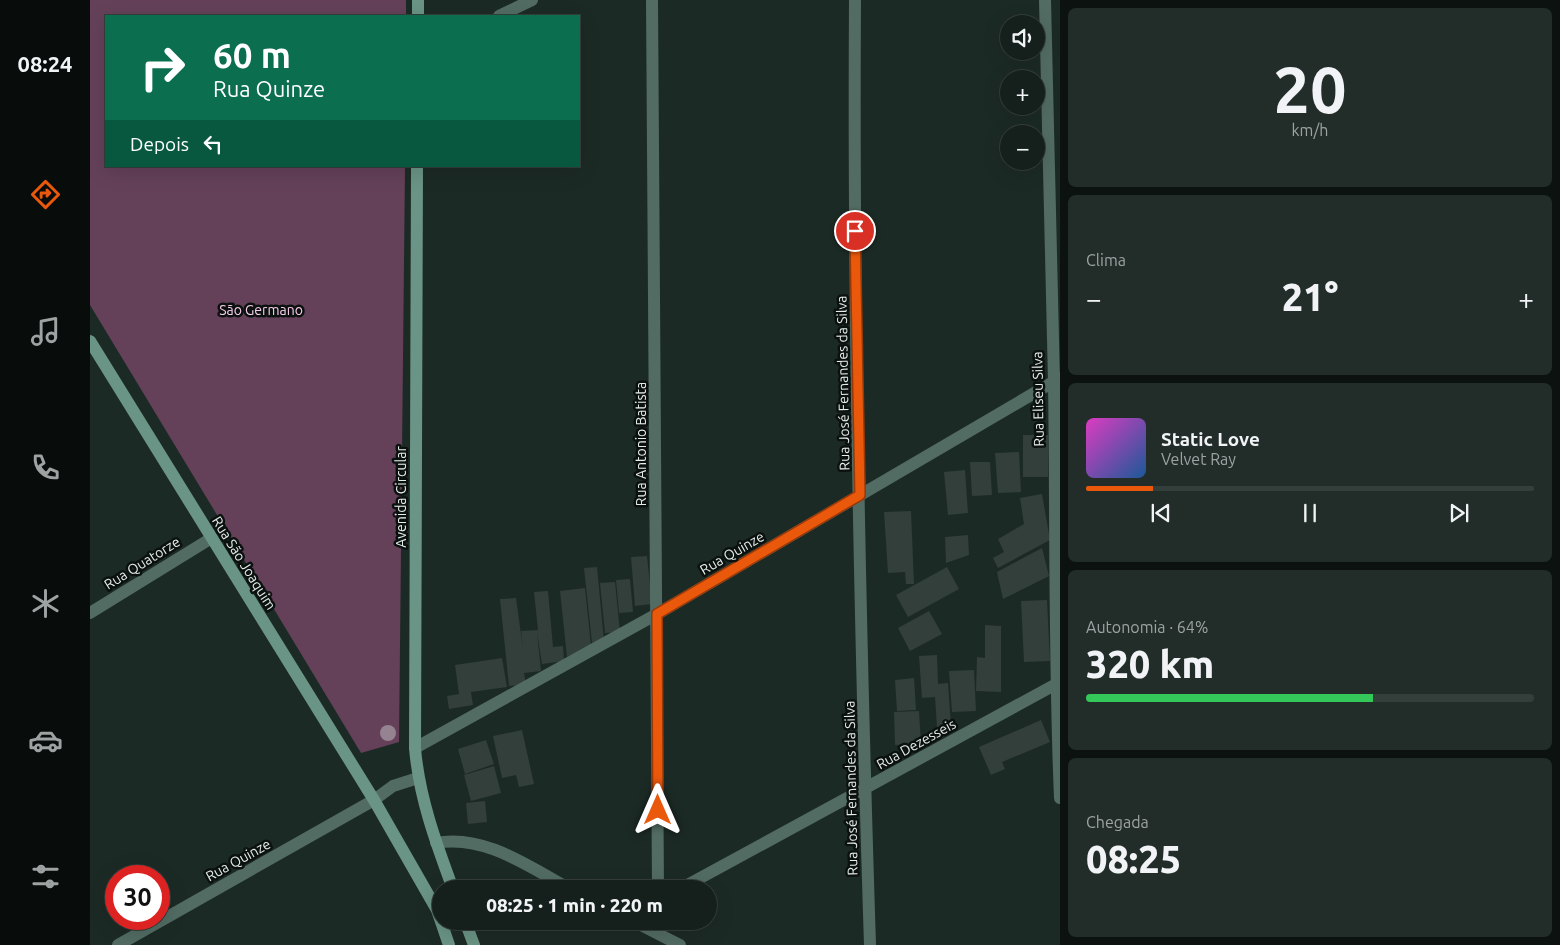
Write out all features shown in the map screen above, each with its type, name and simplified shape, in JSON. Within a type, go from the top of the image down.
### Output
[{"type":"main road","points":[[418,0],[418,15]]},
{"type":"main road","name":"Avenida Circular","points":[[417,167],[415,748],[418,778],[436,843],[450,880]]},
{"type":"main road","name":"Rua São Joaquim","points":[[90,341],[210,538],[374,800],[437,910],[449,945]]},
{"type":"main road","points":[[468,930],[474,945]]},
{"type":"street","points":[[501,15],[532,0]]},
{"type":"street","name":"Rua Antonio Batista","points":[[652,0],[658,880]]},
{"type":"street","name":"Rua José Fernandes da Silva","points":[[855,0],[854,174],[865,789],[870,945]]},
{"type":"street","name":"Rua Eliseu Silva","points":[[1046,0],[1047,149],[1057,379],[1060,798]]},
{"type":"street","name":"Rua Quinze","points":[[415,748],[657,614],[1057,379]]},
{"type":"street","name":"Rua Quatorze","points":[[90,613],[210,538]]},
{"type":"street","name":"Rua Dezesseis","points":[[697,880],[1058,683]]},
{"type":"street","points":[[374,800],[393,786],[418,778]]},
{"type":"street","name":"Rua Quinze","points":[[118,945],[374,800]]},
{"type":"street","points":[[436,843],[450,840],[468,841],[488,846],[553,880]]},
{"type":"street","points":[[651,930],[680,945]]},
{"type":"green space","name":"São Germano","points":[[90,0],[406,0],[406,15],[105,15],[105,167],[405,167],[399,742],[361,753],[90,305]]},
{"type":"building","points":[[1023,435],[1048,435],[1048,477],[1023,477]]},
{"type":"building","points":[[1019,452],[1021,492],[998,493],[995,453]]},
{"type":"building","points":[[970,462],[990,462],[992,495],[972,496]]},
{"type":"building","points":[[965,470],[968,513],[948,515],[944,472]]},
{"type":"building","points":[[1042,494],[1050,540],[998,568],[993,558],[1004,552],[998,539],[1024,524],[1020,498]]},
{"type":"building","points":[[911,511],[914,584],[906,584],[905,572],[888,573],[884,512]]},
{"type":"building","points":[[968,535],[969,555],[946,563],[945,537]]},
{"type":"building","points":[[1042,548],[1049,576],[1003,599],[997,572]]},
{"type":"building","points":[[647,556],[652,604],[635,606],[631,557]]},
{"type":"building","points":[[597,567],[604,641],[592,643],[584,568]]},
{"type":"building","points":[[947,567],[959,589],[908,617],[896,595]]},
{"type":"building","points":[[630,579],[633,612],[619,613],[616,580]]},
{"type":"building","points":[[615,582],[620,632],[605,633],[600,583]]},
{"type":"building","points":[[585,588],[591,646],[567,657],[560,591]]},
{"type":"building","points":[[548,591],[553,647],[563,646],[564,661],[542,664],[537,632],[541,671],[524,673],[526,685],[509,686],[500,599],[516,598],[523,649],[521,631],[538,630],[534,592]]},
{"type":"building","points":[[1047,600],[1050,661],[1024,662],[1021,601]]},
{"type":"building","points":[[929,611],[942,634],[910,651],[898,628]]},
{"type":"building","points":[[985,625],[1001,626],[1001,692],[976,691],[977,657],[985,658]]},
{"type":"building","points":[[937,655],[938,684],[948,683],[951,726],[937,727],[935,697],[922,698],[919,656]]},
{"type":"building","points":[[502,658],[507,687],[471,692],[473,705],[449,709],[447,696],[459,694],[455,665]]},
{"type":"building","points":[[974,670],[976,711],[952,712],[949,671]]},
{"type":"building","points":[[914,678],[916,710],[897,711],[895,680]]},
{"type":"building","points":[[919,711],[921,744],[895,745],[894,712]]},
{"type":"building","points":[[1041,720],[1050,742],[1002,762],[1005,769],[991,775],[979,747]]},
{"type":"building","points":[[522,730],[534,784],[519,787],[516,775],[502,778],[493,736]]},
{"type":"building","points":[[486,740],[494,764],[465,774],[458,749]]},
{"type":"building","points":[[494,766],[501,793],[471,801],[464,775]]},
{"type":"building","points":[[485,801],[487,822],[468,824],[466,803]]},
{"type":"route","points":[[658,810],[657,614],[860,495],[855,231]]}]
